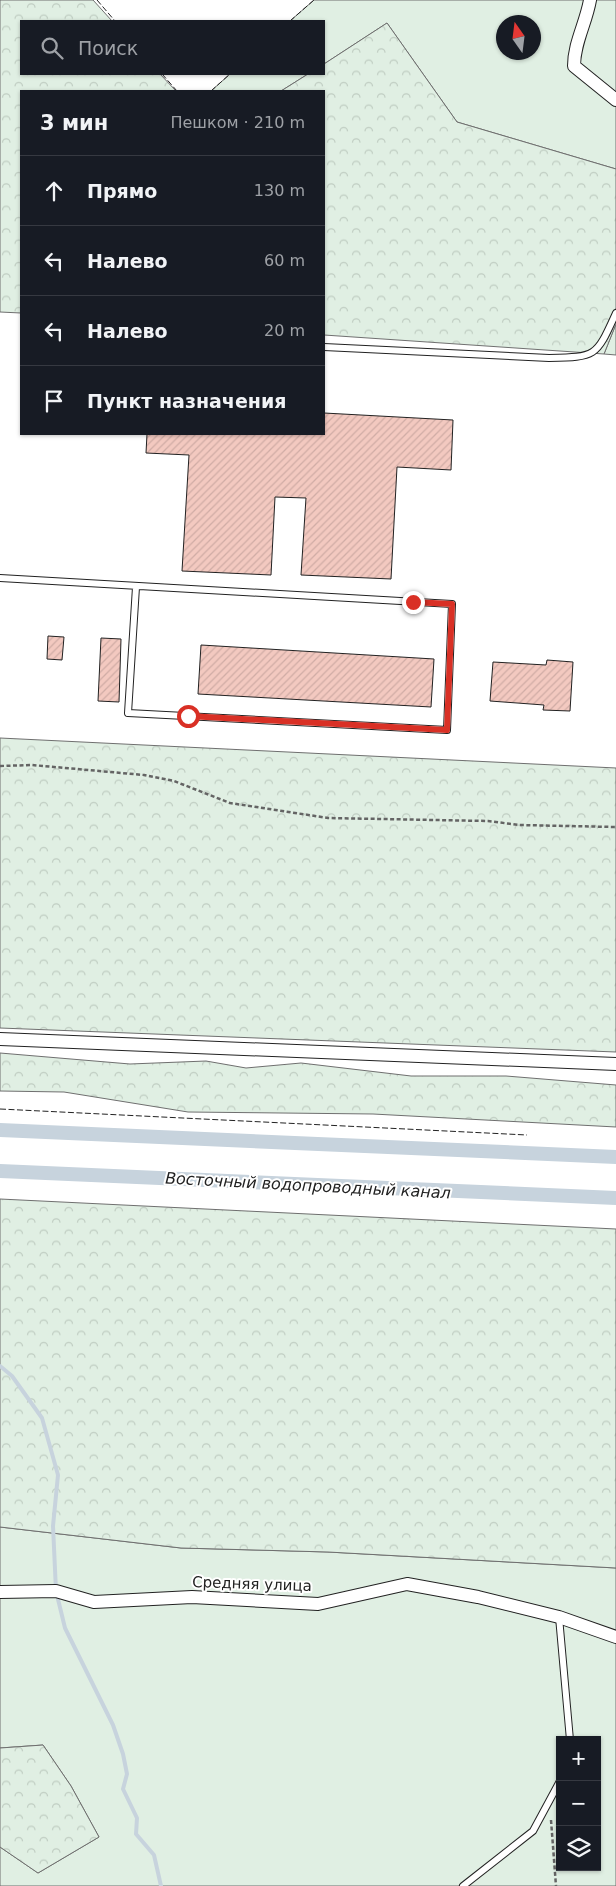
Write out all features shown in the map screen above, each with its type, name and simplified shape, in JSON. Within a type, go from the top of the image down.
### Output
[{"type":"street","points":[[590,0],[583,29],[574,49],[574,66],[616,100]]},
{"type":"street","points":[[0,1039],[616,1064]]},
{"type":"street","name":"Средняя улица","points":[[0,1592],[56,1591],[94,1602],[192,1597],[318,1604],[407,1584],[478,1597],[559,1617],[616,1637]]},
{"type":"lane","points":[[325,347],[549,358],[584,357],[596,352],[604,341],[616,313]]},
{"type":"lane","points":[[0,578],[452,604],[447,730],[128,713],[136,587]]},
{"type":"lane","points":[[559,1617],[570,1736]]},
{"type":"lane","points":[[463,1886],[533,1831],[556,1789]]},
{"type":"path","points":[[0,766],[32,765],[144,775],[174,781],[230,803],[328,818],[488,821],[519,825],[616,827]]},
{"type":"path","points":[[549,1803],[556,1886]]},
{"type":"green space","points":[[0,0],[93,0],[111,20],[20,20],[20,75],[161,75],[175,90],[20,90],[20,313],[0,312]]},
{"type":"green space","points":[[314,0],[616,0],[616,169],[457,122],[387,23],[325,63],[325,20],[291,20]]},
{"type":"green space","points":[[387,23],[457,122],[616,169],[616,324],[604,354],[325,335],[325,90],[283,90],[306,75],[325,75],[325,63]]},
{"type":"green space","points":[[229,75],[306,75],[283,90],[212,90]]},
{"type":"green space","points":[[616,324],[616,355],[604,354]]},
{"type":"green space","points":[[0,738],[616,768],[616,1052],[0,1028]]},
{"type":"green space","points":[[0,1053],[130,1064],[206,1061],[246,1068],[301,1063],[411,1076],[506,1076],[616,1085],[616,1127],[373,1114],[188,1112],[64,1092],[0,1091]]},
{"type":"green space","points":[[0,1199],[616,1229],[616,1568],[328,1552],[181,1548],[0,1527]]},
{"type":"green space","points":[[0,1527],[181,1548],[328,1552],[616,1568],[616,1886],[0,1886],[0,1847],[38,1873],[99,1837],[71,1786],[43,1745],[0,1748]]},
{"type":"green space","points":[[43,1745],[71,1786],[99,1837],[38,1873],[0,1847],[0,1748]]},
{"type":"building","points":[[325,413],[453,420],[451,470],[397,467],[391,579],[301,575],[306,498],[275,497],[271,575],[182,571],[189,455],[146,453],[147,435],[325,435]]},
{"type":"building","points":[[48,636],[64,637],[62,660],[47,659]]},
{"type":"building","points":[[101,638],[121,639],[119,702],[98,701]]},
{"type":"building","points":[[201,645],[434,659],[431,707],[198,694]]},
{"type":"building","points":[[547,660],[573,662],[570,711],[543,710],[544,705],[490,701],[493,662],[546,665]]},
{"type":"waterway","name":"Восточный водопроводный канал","points":[[0,1130],[616,1157]]},
{"type":"waterway","name":"Восточный водопроводный канал","points":[[0,1171],[616,1198]]},
{"type":"waterway","points":[[0,1366],[12,1376],[42,1418],[58,1475],[53,1526],[56,1591],[65,1628],[113,1725],[123,1754],[127,1774],[123,1789],[137,1818],[136,1834],[154,1855],[161,1886]]},
{"type":"fence","points":[[97,0],[114,20]]},
{"type":"fence","points":[[291,20],[314,0]]},
{"type":"fence","points":[[163,75],[176,90]]},
{"type":"fence","points":[[212,90],[229,75]]},
{"type":"fence","points":[[0,1109],[527,1135]]},
{"type":"route","points":[[188,716],[447,730],[452,604],[413,602]]}]
